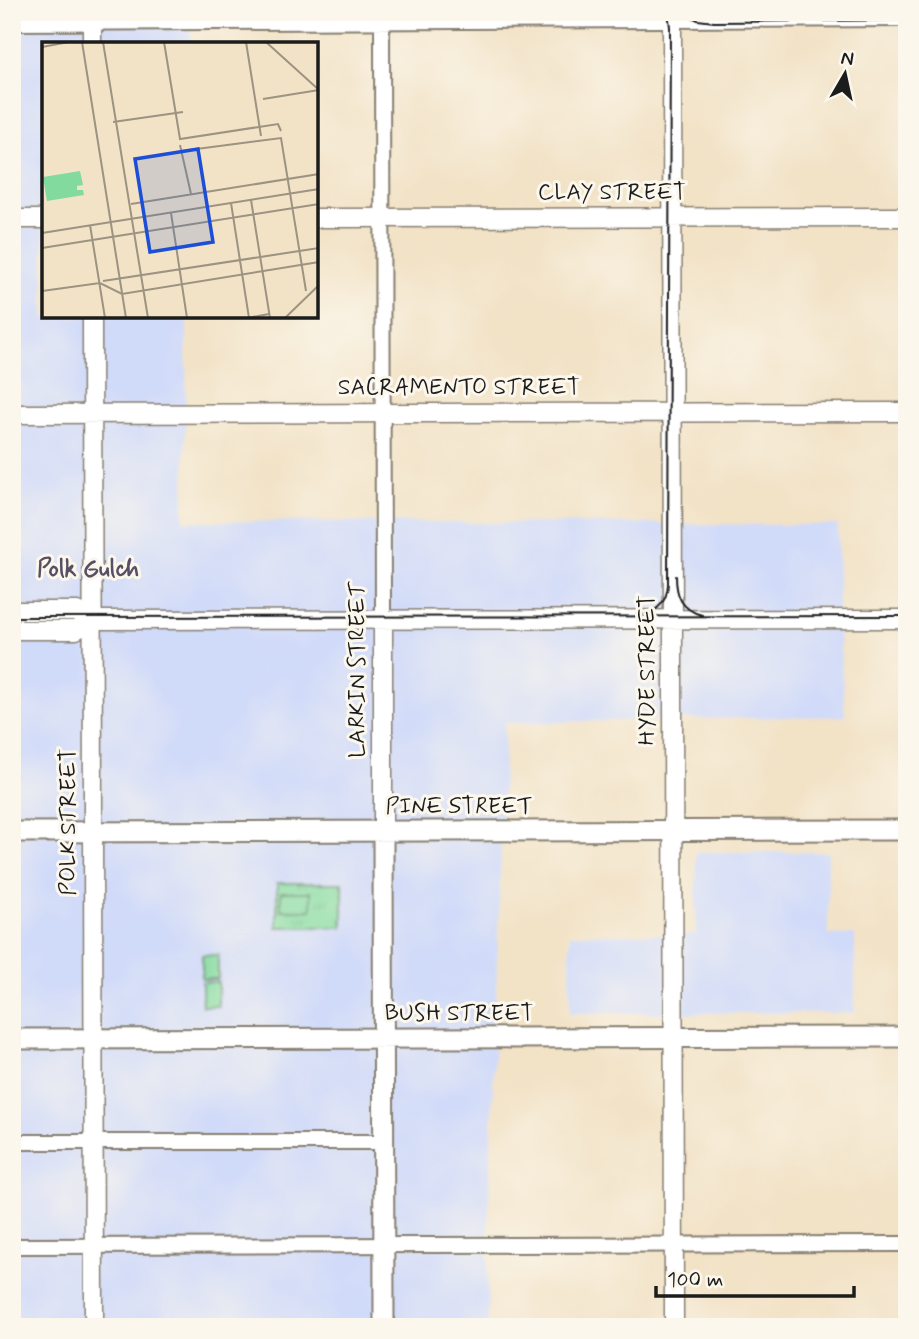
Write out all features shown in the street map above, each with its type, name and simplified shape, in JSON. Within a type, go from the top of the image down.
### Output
[{"type":"main road","name":"LARKIN STREET","points":[[383,831],[384,1327]]},
{"type":"main road","name":"PINE STREET","points":[[12,832],[907,831]]},
{"type":"main road","name":"BUSH STREET","points":[[12,1039],[907,1037]]},
{"type":"street","name":"LARKIN STREET","points":[[382,17],[383,831]]},
{"type":"street","name":"HYDE STREET","points":[[672,17],[674,1327]]},
{"type":"street","points":[[92,18],[92,42]]},
{"type":"street","points":[[12,23],[92,18],[907,19]]},
{"type":"street","name":"CLAY STREET","points":[[318,218],[907,217]]},
{"type":"street","points":[[12,219],[42,219]]},
{"type":"street","name":"POLK STREET","points":[[92,318],[94,1327]]},
{"type":"street","name":"SACRAMENTO STREET","points":[[12,414],[907,412]]},
{"type":"street","points":[[12,611],[76,611],[93,620],[907,619]]},
{"type":"street","points":[[12,630],[76,630],[93,620]]},
{"type":"street","points":[[12,1142],[384,1142]]},
{"type":"street","points":[[12,1246],[907,1244]]},
{"type":"shaded area","points":[[12,12],[192,12],[191,42],[42,42],[42,318],[187,318],[184,521],[838,525],[838,619],[845,716],[505,723],[488,1236],[488,1327],[12,1327]]},
{"type":"shaded area","points":[[696,852],[828,852],[828,935],[855,935],[855,1013],[570,1013],[570,934],[696,934]]},
{"type":"green space","points":[[277,883],[343,883],[343,927],[277,927]]},
{"type":"green space","points":[[281,892],[311,892],[311,910],[281,910]]},
{"type":"green space","points":[[202,955],[218,955],[218,979],[202,979]]},
{"type":"green space","points":[[202,982],[218,982],[218,1006],[202,1006]]},
{"type":"tram line","points":[[643,615],[654,611],[661,604],[668,584],[668,12]]},
{"type":"tram line","points":[[682,12],[698,20],[714,22],[907,20]]},
{"type":"tram line","points":[[676,576],[681,601],[689,609],[702,615]]},
{"type":"tram line","points":[[12,617],[907,616]]},
{"type":"district","name":"Polk Gulch","points":[[88,569]]}]
